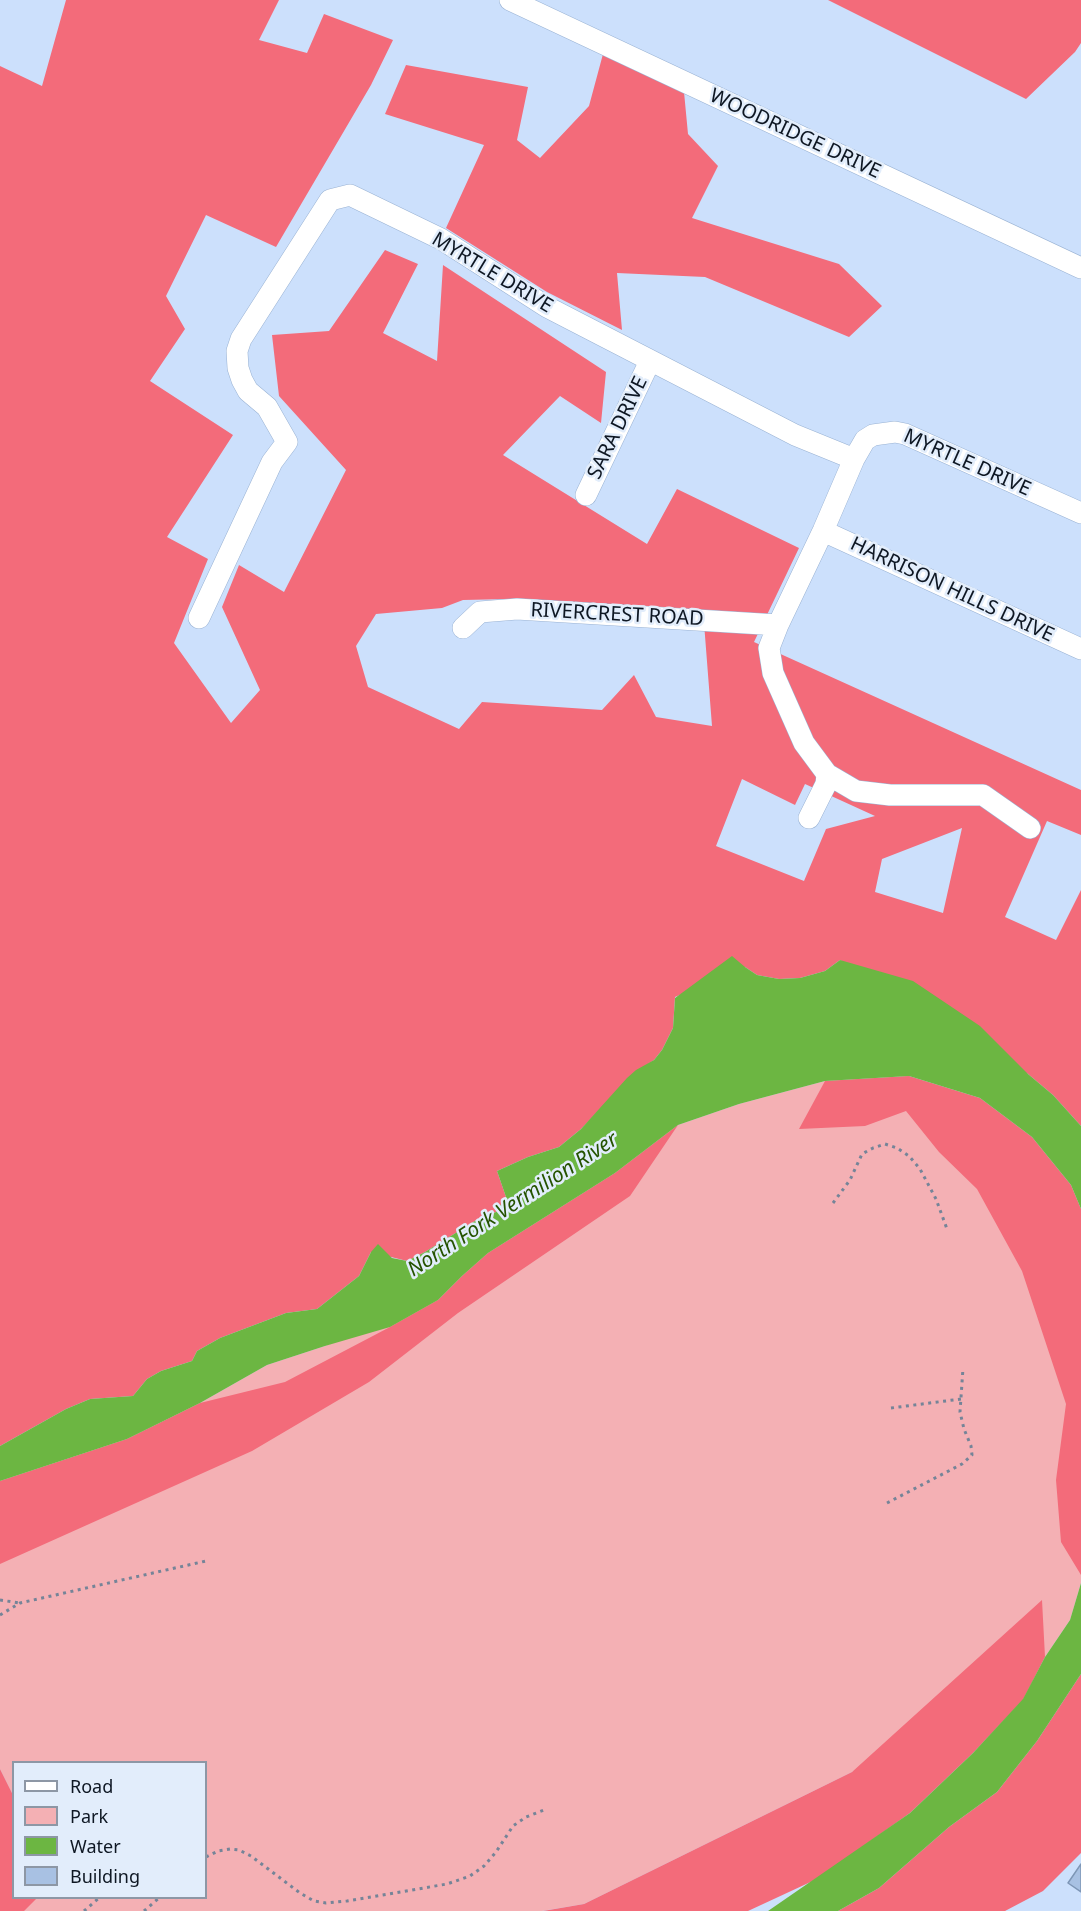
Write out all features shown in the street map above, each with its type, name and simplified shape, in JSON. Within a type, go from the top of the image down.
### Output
[{"type":"street","name":"WOODRIDGE DRIVE","points":[[510,0],[1081,268]]},
{"type":"street","name":"MYRTLE DRIVE","points":[[199,618],[272,462],[287,442],[267,407],[248,391],[242,380],[238,368],[237,351],[240,339],[330,200],[350,195],[441,239],[547,307],[795,435],[854,459],[865,440],[873,435],[895,432],[905,434],[1081,513]]},
{"type":"street","name":"SARA DRIVE","points":[[586,495],[650,361]]},
{"type":"street","points":[[854,459],[778,625],[770,648],[773,673],[804,743],[827,774],[856,791],[890,795],[983,795],[1030,828]]},
{"type":"street","name":"HARRISON HILLS DRIVE","points":[[823,531],[1081,649]]},
{"type":"street","name":"RIVERCREST ROAD","points":[[463,628],[480,612],[517,609],[778,625]]},
{"type":"street","points":[[809,818],[826,784],[827,774]]},
{"type":"path","points":[[833,1203],[850,1180],[862,1154],[885,1144],[909,1156],[920,1169],[936,1200],[947,1229]]},
{"type":"path","points":[[887,1503],[962,1464],[972,1455],[960,1412],[963,1368]]},
{"type":"path","points":[[891,1408],[961,1399]]},
{"type":"path","points":[[0,1615],[20,1603],[206,1562]]},
{"type":"path","points":[[0,1600],[20,1603]]},
{"type":"path","points":[[207,1856],[218,1851],[239,1850],[314,1901],[326,1903],[347,1901],[447,1884],[470,1876],[484,1866],[513,1826],[526,1817],[544,1810]]},
{"type":"path","points":[[84,1911],[98,1899]]},
{"type":"path","points":[[144,1911],[158,1899]]},
{"type":"green space","points":[[909,1076],[1081,1209],[1081,1583],[1070,1620],[1045,1657],[852,1772],[584,1904],[542,1911],[0,1911],[0,1895],[12,1899],[207,1899],[207,1761],[12,1761],[12,1793],[0,1769],[0,1481],[127,1439],[200,1403],[267,1365],[325,1346],[438,1300],[488,1253],[615,1173],[678,1125],[739,1104],[825,1081]]},
{"type":"shaded area","points":[[66,0],[279,0],[259,40],[307,53],[324,14],[393,40],[371,85],[276,247],[206,215],[166,296],[185,329],[150,381],[233,435],[167,537],[208,559],[174,643],[231,723],[260,690],[222,607],[239,565],[284,592],[346,470],[279,396],[272,335],[329,331],[385,250],[418,264],[383,333],[437,361],[443,265],[606,372],[601,423],[560,396],[503,455],[647,544],[677,489],[799,548],[754,642],[1081,790],[1081,835],[1047,821],[1005,917],[1056,940],[1081,890],[1081,1126],[1053,1095],[1028,1074],[840,960],[825,971],[800,978],[779,979],[757,975],[745,967],[675,997],[673,1028],[654,1060],[559,1147],[528,1157],[497,1171],[506,1197],[496,1212],[475,1221],[407,1261],[371,1252],[359,1276],[317,1309],[286,1313],[220,1338],[197,1351],[192,1361],[161,1371],[147,1379],[133,1396],[90,1399],[66,1409],[0,1446],[0,66],[42,86]],"holes":[[[508,599],[703,610],[712,726],[656,717],[634,675],[602,710],[482,702],[459,729],[368,687],[356,646],[376,614],[442,608],[463,600]],[[742,779],[795,805],[805,784],[875,816],[826,829],[804,881],[716,846]],[[962,828],[943,913],[875,892],[882,859]]]},
{"type":"shaded area","points":[[828,0],[1081,0],[1081,43],[1075,52],[1026,99]]},
{"type":"shaded area","points":[[603,54],[684,92],[688,134],[718,166],[692,218],[839,264],[882,306],[849,337],[705,277],[617,273],[622,330],[547,292],[446,228],[484,145],[385,114],[406,65],[528,87],[517,140],[540,158],[589,106]]},
{"type":"shaded area","points":[[909,1076],[980,1098],[1032,1137],[1071,1185],[1081,1209],[1081,1575],[1061,1542],[1056,1480],[1066,1404],[1022,1271],[977,1189],[939,1152],[906,1111],[865,1126],[799,1129],[825,1081]]},
{"type":"shaded area","points":[[678,1125],[630,1196],[458,1313],[369,1382],[252,1451],[0,1564],[0,1481],[127,1439],[200,1403],[285,1382],[390,1327],[438,1300],[488,1253],[615,1173]]},
{"type":"shaded area","points":[[1042,1600],[1045,1657],[1023,1700],[973,1753],[910,1813],[817,1879],[748,1911],[543,1911],[584,1904],[852,1772]]},
{"type":"shaded area","points":[[1081,1674],[1081,1853],[1043,1891],[1005,1911],[838,1911],[879,1888],[949,1827],[997,1792],[1037,1741]]},
{"type":"shaded area","points":[[0,1769],[12,1793],[12,1899],[36,1899],[24,1911],[0,1911]]},
{"type":"water","name":"North Fork Vermilion River","points":[[732,956],[757,975],[779,979],[800,978],[825,971],[840,960],[913,981],[980,1026],[1028,1074],[1053,1095],[1081,1126],[1081,1209],[1071,1185],[1032,1137],[980,1098],[909,1076],[825,1081],[739,1104],[678,1125],[615,1173],[488,1253],[438,1300],[390,1327],[267,1365],[200,1403],[127,1439],[0,1481],[0,1446],[66,1409],[90,1399],[133,1396],[147,1379],[161,1371],[192,1361],[197,1351],[220,1338],[286,1313],[317,1309],[359,1276],[371,1252],[378,1244],[392,1258],[407,1261],[475,1221],[496,1212],[506,1197],[497,1171],[528,1157],[559,1147],[581,1129],[627,1078],[654,1060],[662,1050],[673,1028],[675,998]]},
{"type":"water","points":[[1081,1583],[1081,1674],[1037,1741],[997,1792],[949,1827],[879,1888],[838,1911],[768,1911],[910,1813],[973,1753],[1023,1699],[1045,1657],[1070,1620]]},
{"type":"building","points":[[1081,1864],[1081,1892],[1068,1883]]}]
